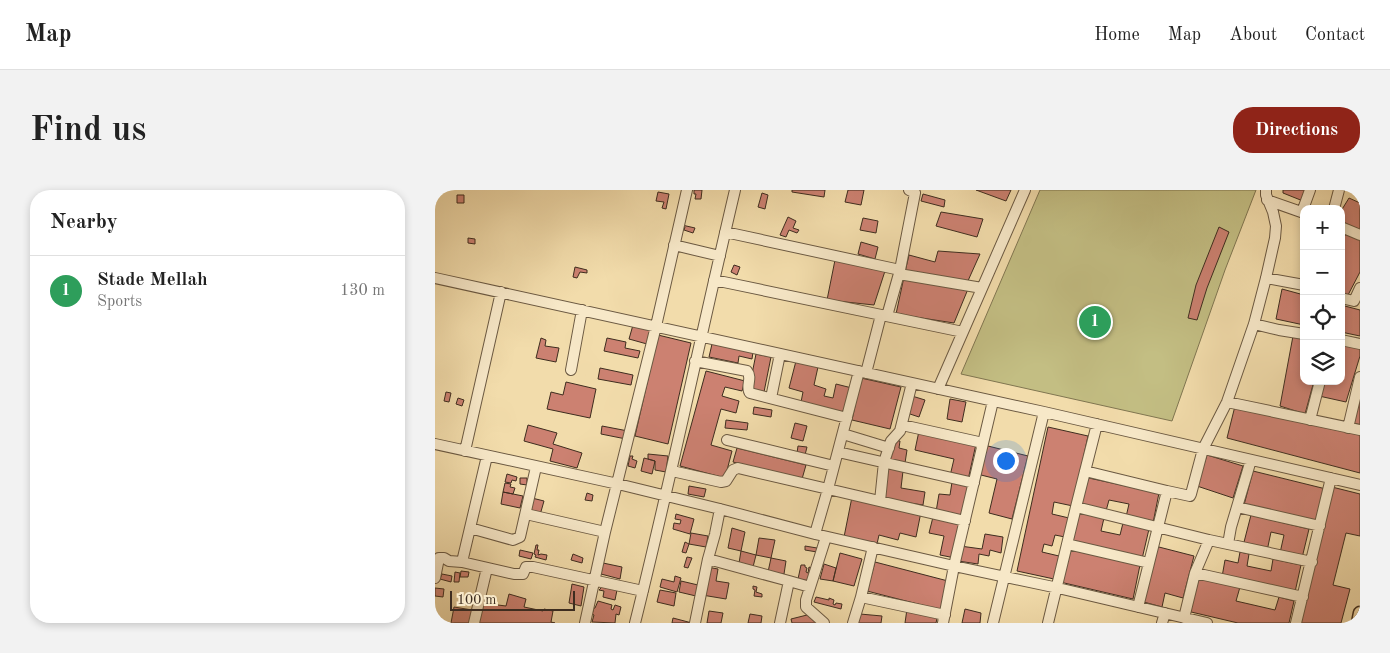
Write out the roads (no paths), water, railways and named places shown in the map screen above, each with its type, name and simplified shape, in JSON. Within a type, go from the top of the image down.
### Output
[{"type":"main road","points":[[1358,623],[1360,613]]},
{"type":"street","points":[[585,623],[687,190]]},
{"type":"street","points":[[635,623],[672,471],[695,361],[735,190]]},
{"type":"street","points":[[938,388],[1025,190]]},
{"type":"street","points":[[1305,205],[1310,190]]},
{"type":"street","points":[[1334,205],[1339,190]]},
{"type":"street","points":[[824,623],[806,607],[806,600],[821,535],[828,489],[847,418],[899,272],[914,191]]},
{"type":"street","points":[[1267,195],[1300,211]]},
{"type":"street","points":[[1085,471],[1190,496],[1203,448],[1227,402],[1254,324],[1266,278],[1276,226],[1267,195]]},
{"type":"street","points":[[1345,230],[1360,235]]},
{"type":"street","points":[[725,232],[899,272],[982,288]]},
{"type":"street","points":[[674,245],[720,256]]},
{"type":"street","points":[[435,278],[938,388],[1360,485]]},
{"type":"street","points":[[1266,278],[1300,285]]},
{"type":"street","points":[[714,280],[963,332]]},
{"type":"street","points":[[1357,301],[1360,288]]},
{"type":"street","points":[[465,451],[501,292]]},
{"type":"street","points":[[571,370],[582,310]]},
{"type":"street","points":[[1254,324],[1300,333]]},
{"type":"street","points":[[1345,341],[1360,344]]},
{"type":"street","points":[[771,398],[780,354]]},
{"type":"street","points":[[695,361],[747,371],[750,376],[748,391],[750,393],[847,418]]},
{"type":"street","points":[[1348,428],[1360,376]]},
{"type":"street","points":[[880,501],[884,462],[891,441],[900,431],[912,383]]},
{"type":"street","points":[[1310,420],[1318,385]]},
{"type":"street","points":[[861,597],[943,619],[993,401]]},
{"type":"street","points":[[1227,402],[1360,430]]},
{"type":"street","points":[[993,623],[1044,412]]},
{"type":"street","points":[[1048,623],[1097,424]]},
{"type":"street","points":[[902,425],[983,443]]},
{"type":"street","points":[[843,434],[889,448]]},
{"type":"street","points":[[727,440],[834,466]]},
{"type":"street","points":[[435,444],[618,484],[821,535],[1139,607],[1164,618],[1184,618],[1206,623]]},
{"type":"street","points":[[838,452],[974,483]]},
{"type":"street","points":[[461,562],[487,456]]},
{"type":"street","points":[[1228,544],[1231,527],[1251,460]]},
{"type":"street","points":[[470,528],[513,540],[520,537],[536,466]]},
{"type":"street","points":[[672,471],[721,482],[726,481],[733,470],[739,468],[965,521]]},
{"type":"street","points":[[1296,623],[1331,478]]},
{"type":"street","points":[[1139,607],[1167,492]]},
{"type":"street","points":[[1076,507],[1209,540],[1312,562]]},
{"type":"street","points":[[1237,507],[1320,526]]},
{"type":"street","points":[[695,623],[720,509]]},
{"type":"street","points":[[526,514],[605,532]]},
{"type":"street","points":[[1184,618],[1195,573],[1209,540]]},
{"type":"street","points":[[1067,544],[1149,563]]},
{"type":"street","points":[[853,623],[873,547]]},
{"type":"street","points":[[435,578],[439,558],[444,558],[449,561],[514,574],[523,574],[526,567],[533,567],[643,591]]},
{"type":"street","points":[[708,559],[810,587]]},
{"type":"street","points":[[474,623],[487,568]]},
{"type":"street","points":[[1195,573],[1303,597]]},
{"type":"street","points":[[780,623],[789,581]]},
{"type":"place","name":"Stade Mellah","points":[[1095,322]]}]
